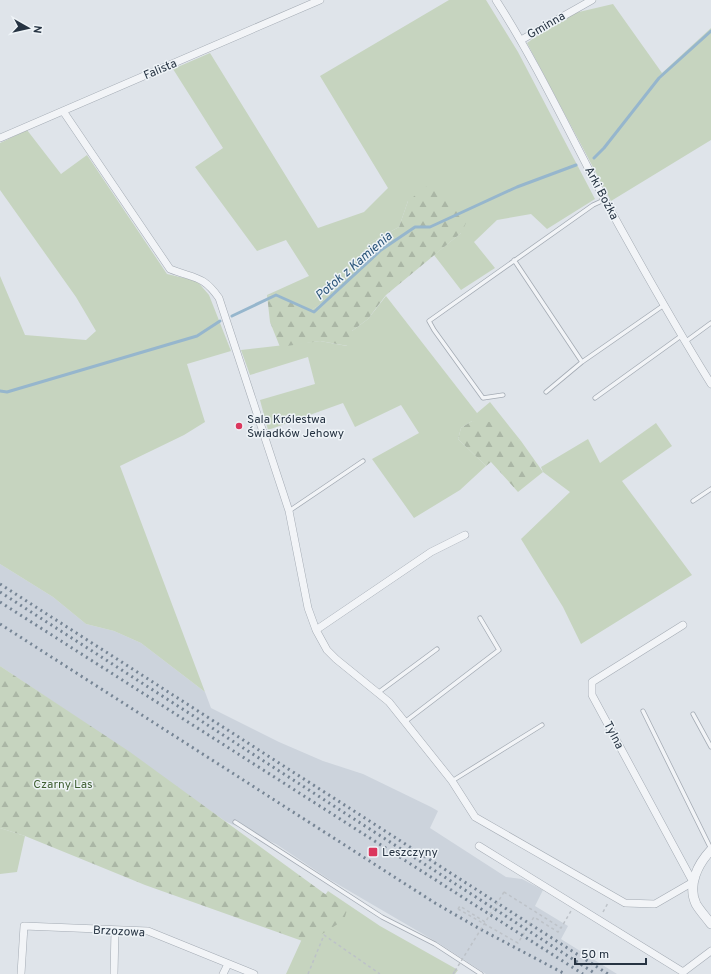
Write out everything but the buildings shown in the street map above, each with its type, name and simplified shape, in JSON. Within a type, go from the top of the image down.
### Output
[{"type":"street","name":"Falista","points":[[0,138],[320,0]]},
{"type":"street","name":"Arki Bożka","points":[[496,0],[521,40],[605,200],[683,339],[711,384]]},
{"type":"street","name":"Gminna","points":[[521,40],[592,0]]},
{"type":"street","points":[[63,111],[170,269],[201,279],[209,285],[219,298],[289,510],[308,608],[316,630],[327,650],[336,659],[379,692],[406,721],[452,781],[475,817],[612,897],[625,903],[655,904],[694,882]]},
{"type":"street","points":[[316,630],[431,552],[465,535]]},
{"type":"street","name":"Tylna","points":[[683,625],[592,682],[592,694],[694,882]]},
{"type":"street","points":[[479,846],[683,972],[711,951]]},
{"type":"street","points":[[711,850],[698,869],[693,892],[696,903],[711,924]]},
{"type":"street","name":"Brzozowa","points":[[21,974],[24,926],[148,931],[254,974]]},
{"type":"street","points":[[114,974],[115,930]]},
{"type":"street","points":[[223,974],[228,964]]},
{"type":"lane","points":[[503,395],[483,398],[429,321],[593,205],[605,200]]},
{"type":"lane","points":[[514,260],[582,362]]},
{"type":"lane","points":[[546,392],[582,362],[664,305]]},
{"type":"lane","points":[[595,398],[683,339],[711,323]]},
{"type":"lane","points":[[289,510],[363,461]]},
{"type":"lane","points":[[693,500],[711,490]]},
{"type":"lane","points":[[406,721],[499,650],[480,618]]},
{"type":"lane","points":[[379,692],[437,649]]},
{"type":"lane","points":[[643,711],[711,850]]},
{"type":"lane","points":[[693,714],[711,747]]},
{"type":"lane","points":[[452,781],[542,725]]},
{"type":"lane","points":[[235,822],[382,917],[434,944],[481,974]]},
{"type":"path","points":[[453,974],[504,892],[561,928]]},
{"type":"path","points":[[598,920],[612,897]]},
{"type":"path","points":[[486,922],[460,906],[458,909],[518,943],[534,917],[558,932],[571,911],[578,914]]},
{"type":"path","points":[[308,974],[324,935],[380,974]]},
{"type":"shaded area","points":[[0,564],[53,597],[86,624],[114,631],[141,643],[205,692],[211,708],[279,742],[323,761],[363,774],[438,811],[430,828],[506,877],[522,879],[543,890],[535,906],[568,926],[561,939],[617,974],[486,974],[440,944],[327,878],[276,844],[225,821],[82,721],[0,666]]},
{"type":"green space","points":[[449,0],[486,0],[518,52],[595,199],[547,229],[531,214],[497,220],[474,242],[495,268],[461,290],[434,255],[461,233],[408,201],[399,227],[369,243],[333,296],[310,311],[282,298],[267,295],[309,276],[286,240],[257,251],[195,167],[223,148],[173,69],[210,53],[318,228],[364,212],[388,188],[320,76]]},
{"type":"green space","points":[[613,4],[662,73],[711,28],[711,140],[611,201],[527,43],[566,15]]},
{"type":"green space","points":[[27,130],[61,174],[87,155],[167,274],[197,281],[209,295],[231,351],[187,364],[205,422],[184,435],[120,466],[205,692],[141,643],[114,631],[86,624],[53,597],[0,564],[0,276],[25,335],[86,340],[96,331],[76,297],[0,190],[0,143]]},
{"type":"green space","points":[[432,182],[452,201],[466,223],[461,233],[386,295],[368,319],[352,331],[353,339],[348,346],[320,341],[280,347],[270,322],[267,295],[282,298],[310,311],[333,296],[369,243],[399,227],[408,201]]},
{"type":"green space","points":[[386,296],[477,413],[490,402],[521,441],[505,433],[472,421],[461,428],[458,439],[486,466],[460,490],[414,518],[372,459],[419,433],[401,405],[355,427],[343,403],[268,430],[260,400],[315,384],[308,357],[250,375],[241,350],[320,341],[347,346],[352,331],[368,319]]},
{"type":"green space","points":[[472,421],[491,422],[521,441],[543,472],[518,492],[491,462],[486,466],[458,439],[461,428]]},
{"type":"green space","points":[[656,423],[672,446],[622,481],[692,575],[581,644],[563,607],[521,539],[570,492],[543,472],[541,467],[588,439],[600,463]]},
{"type":"green space","name":"Czarny Las","points":[[0,666],[130,752],[347,910],[344,920],[308,943],[145,885],[25,836],[0,828]]},
{"type":"green space","points":[[0,828],[25,836],[17,872],[0,874]]},
{"type":"green space","points":[[328,891],[380,926],[458,970],[455,974],[286,974],[317,906]]},
{"type":"waterway","name":"Potok z Kamienia","points":[[594,158],[604,148],[659,78],[711,31]]},
{"type":"waterway","name":"Potok z Kamienia","points":[[232,316],[276,295],[314,312],[381,250],[415,227],[430,227],[517,187],[576,165]]},
{"type":"waterway","name":"Potok z Kamienia","points":[[0,391],[7,392],[197,336],[220,321]]},
{"type":"railway","points":[[0,584],[608,974]]},
{"type":"railway","points":[[0,592],[596,974]]},
{"type":"railway","points":[[0,602],[583,974]]},
{"type":"railway","points":[[0,624],[435,903],[480,929],[565,974]]},
{"type":"place","name":"Sala Królestwa Świadków Jehowy","points":[[239,426]]},
{"type":"place","name":"Leszczyny","points":[[373,852]]}]
